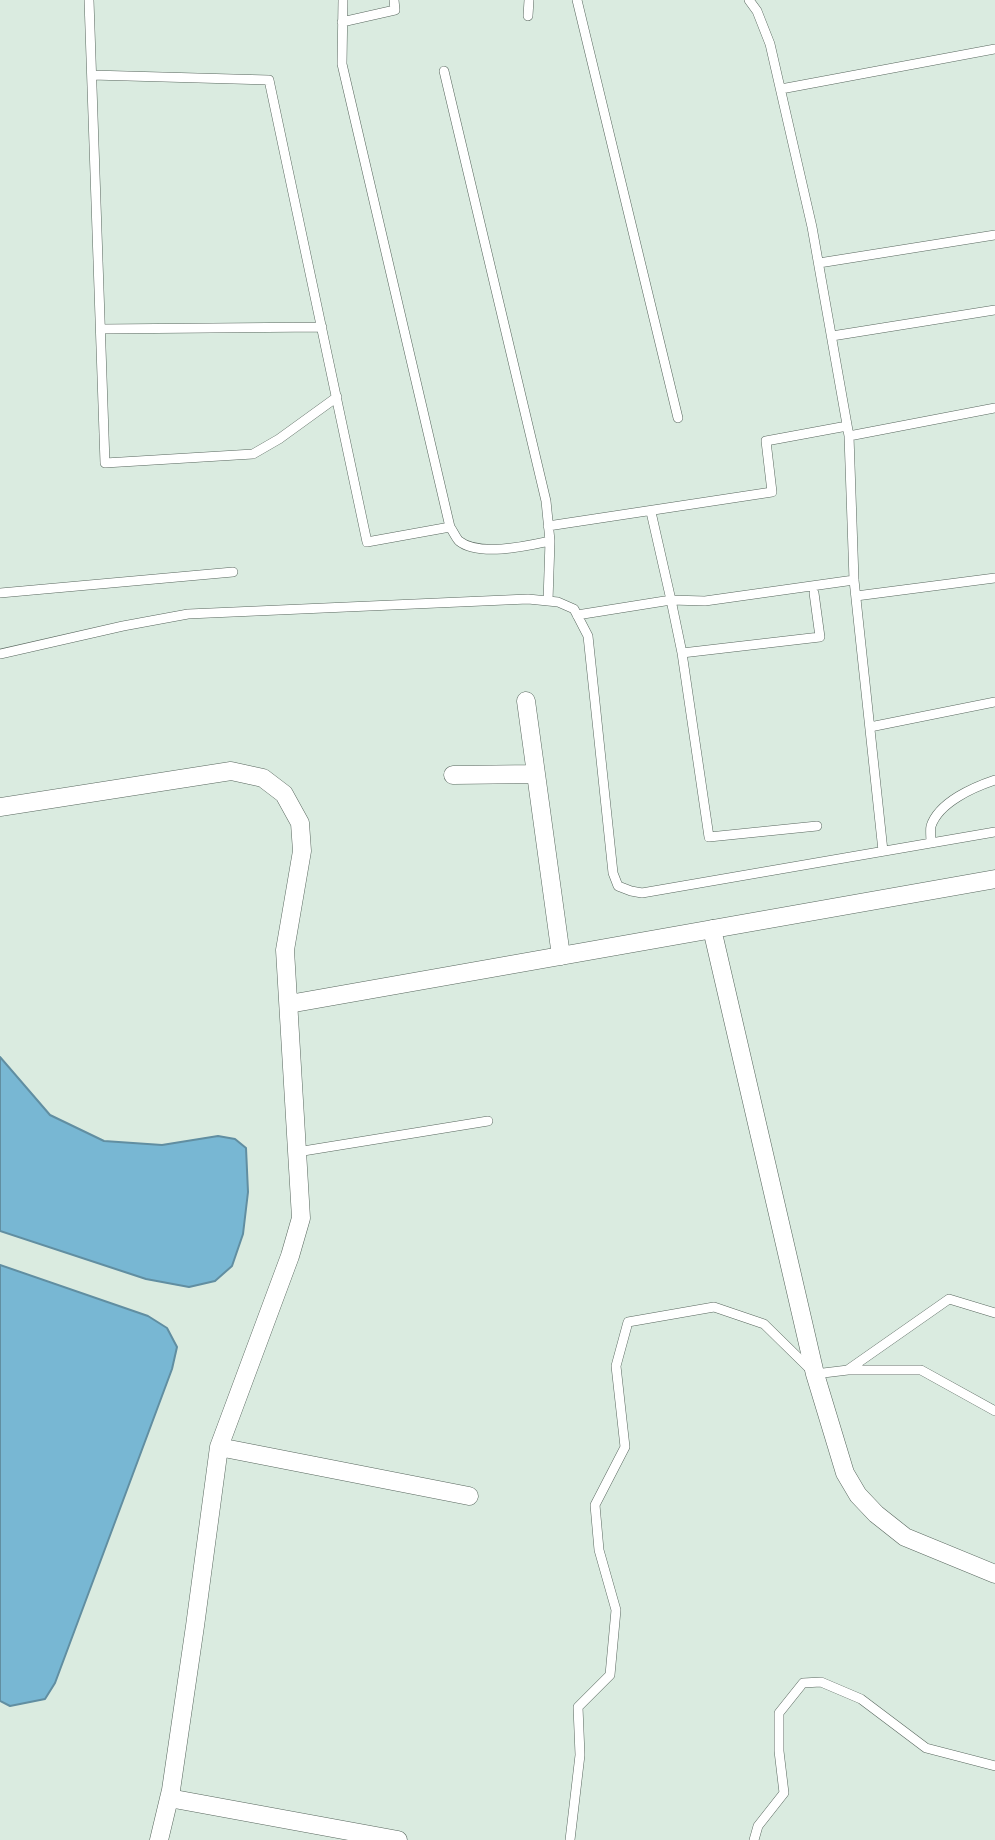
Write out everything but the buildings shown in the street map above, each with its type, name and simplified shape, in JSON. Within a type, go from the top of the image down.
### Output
[{"type":"street","points":[[526,701],[561,956]]},
{"type":"street","points":[[0,807],[231,771],[263,778],[284,794],[300,823],[302,851],[285,950],[301,1217],[290,1256],[219,1447],[169,1798],[159,1840]]},
{"type":"street","points":[[453,775],[536,774]]},
{"type":"street","points":[[289,1004],[995,879]]},
{"type":"street","points":[[712,929],[815,1374],[845,1473],[858,1495],[876,1514],[905,1537],[995,1574]]},
{"type":"street","points":[[219,1447],[469,1496]]},
{"type":"street","points":[[169,1798],[398,1840]]},
{"type":"lane","points":[[89,0],[105,463],[253,454],[279,439],[337,397]]},
{"type":"lane","points":[[343,0],[342,64],[450,527],[460,541],[479,549],[510,550],[550,541]]},
{"type":"lane","points":[[342,22],[395,10],[394,0]]},
{"type":"lane","points":[[528,0],[528,16]]},
{"type":"lane","points":[[577,0],[678,418]]},
{"type":"lane","points":[[752,0],[770,44],[781,89],[819,263],[848,426],[854,580],[883,851]]},
{"type":"lane","points":[[781,89],[995,49]]},
{"type":"lane","points":[[444,71],[546,501],[550,541],[548,601]]},
{"type":"lane","points":[[92,75],[269,80],[368,542],[450,527]]},
{"type":"lane","points":[[819,263],[995,235]]},
{"type":"lane","points":[[832,336],[995,310]]},
{"type":"lane","points":[[101,329],[322,327]]},
{"type":"lane","points":[[849,436],[995,408]]},
{"type":"lane","points":[[548,526],[772,492],[766,442],[848,426]]},
{"type":"lane","points":[[651,512],[682,653],[709,837],[817,826]]},
{"type":"lane","points":[[0,593],[233,572]]},
{"type":"lane","points":[[856,596],[995,578]]},
{"type":"lane","points":[[577,615],[671,600],[705,601],[854,580]]},
{"type":"lane","points":[[682,653],[820,636],[814,593]]},
{"type":"lane","points":[[0,653],[188,614],[528,599],[558,602],[574,609],[588,636],[613,873],[618,886],[642,893],[995,832]]},
{"type":"lane","points":[[870,727],[995,702]]},
{"type":"lane","points":[[931,843],[932,824],[945,807],[975,786],[995,780]]},
{"type":"lane","points":[[297,1152],[488,1121]]},
{"type":"lane","points":[[848,1370],[948,1299],[995,1313]]},
{"type":"lane","points":[[570,1840],[580,1755],[578,1707],[610,1675],[616,1610],[599,1550],[595,1505],[625,1447],[616,1367],[628,1322],[714,1307],[764,1324],[815,1374],[848,1370],[921,1370],[995,1411]]},
{"type":"lane","points":[[754,1840],[758,1826],[784,1793],[779,1751],[779,1713],[803,1683],[821,1682],[861,1699],[926,1748],[995,1766]]},
{"type":"water","points":[[0,1057],[50,1115],[104,1141],[162,1145],[218,1136],[235,1139],[246,1148],[248,1192],[243,1234],[232,1266],[215,1281],[189,1287],[146,1279],[0,1231]]},
{"type":"water","points":[[0,1265],[148,1316],[167,1328],[177,1347],[172,1369],[55,1683],[45,1699],[10,1706],[0,1701]]}]
